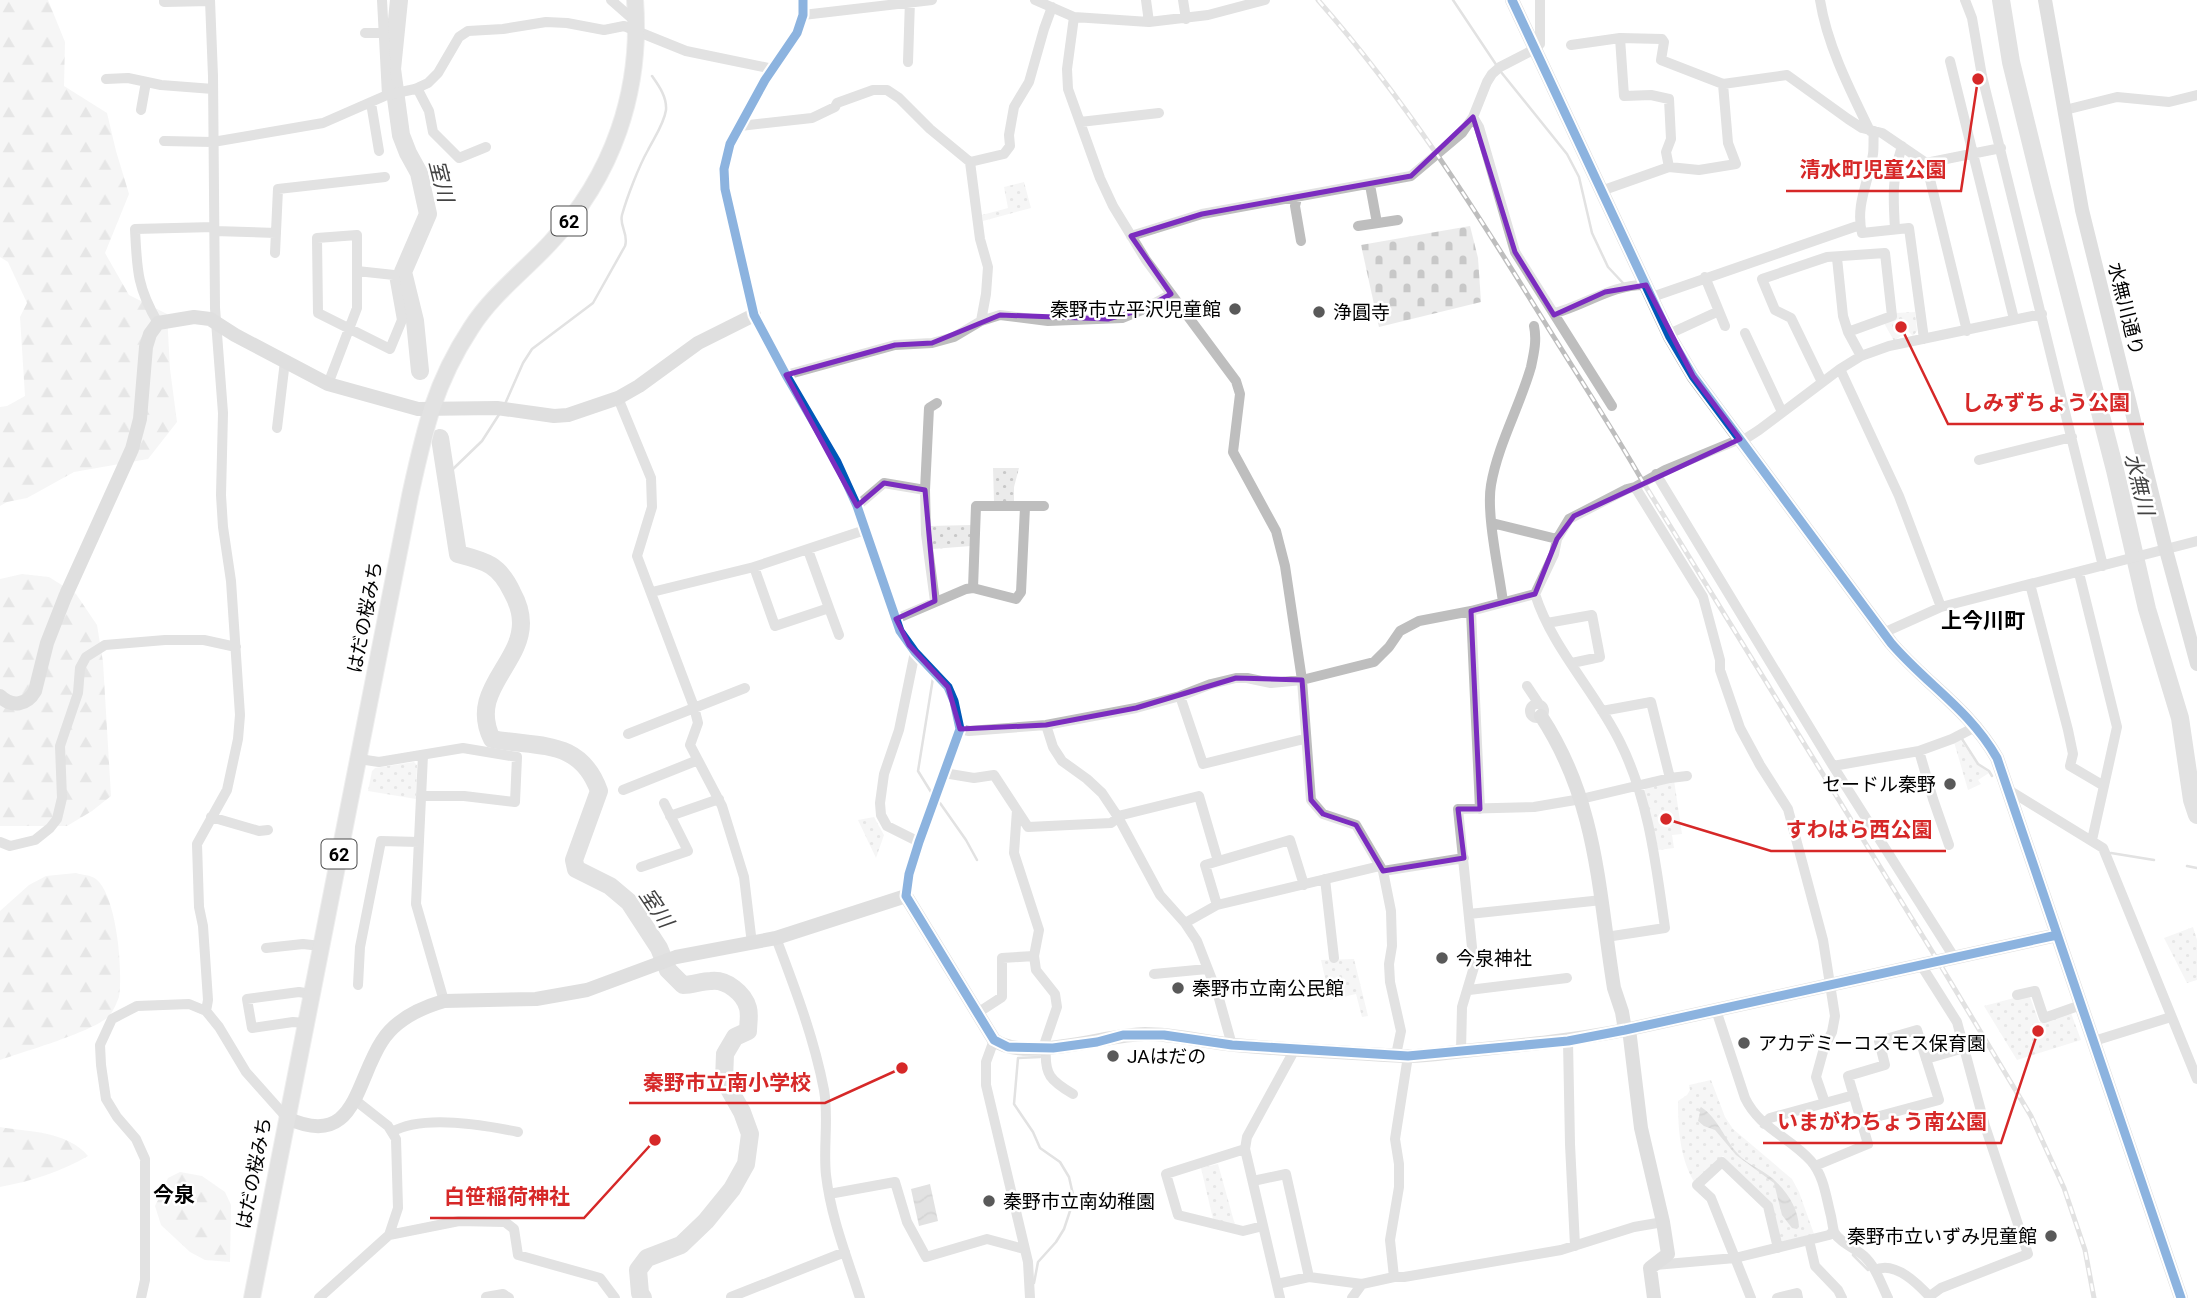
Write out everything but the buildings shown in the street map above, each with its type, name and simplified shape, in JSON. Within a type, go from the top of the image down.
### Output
[{"type":"main road","name":"はだの桜みち","points":[[252,1298],[410,496],[430,410],[442,380],[472,325],[575,214],[604,166],[622,126],[630,93],[636,50],[635,0]]},
{"type":"street","points":[[164,0],[210,0],[214,89],[215,308],[223,413],[221,495],[231,580],[240,715],[238,739],[227,790],[197,844],[199,907],[203,926],[208,1000],[206,1011]]},
{"type":"street","points":[[382,0],[393,94]]},
{"type":"street","points":[[611,0],[637,26],[667,45],[773,68]]},
{"type":"street","points":[[803,0],[803,15],[797,33],[773,68],[730,144],[724,169],[725,189],[754,315],[837,462],[857,506],[900,631],[915,652],[948,687],[954,701],[960,729],[919,842],[909,874],[906,896],[994,1040],[1008,1047],[1044,1048],[1145,1034],[1232,1045],[1402,1056],[1568,1041],[2057,935]]},
{"type":"street","points":[[803,15],[932,0]]},
{"type":"street","points":[[1035,0],[1074,17],[1149,22],[1208,15],[1265,0]]},
{"type":"street","points":[[1146,0],[1149,22]]},
{"type":"street","points":[[1183,0],[1186,19]]},
{"type":"street","points":[[1512,0],[1669,334],[1693,376],[1883,633],[1903,657],[1977,726],[1997,758],[2181,1298]]},
{"type":"street","points":[[1130,236],[1202,215],[1411,176],[1462,133],[1473,117],[1492,74],[1540,44],[1540,0]]},
{"type":"street","points":[[1820,0],[1824,24],[1858,107],[1872,131],[1873,153],[1859,207],[1862,233],[1909,228],[1924,339]]},
{"type":"street","points":[[1965,0],[1972,18],[1982,76],[2105,565]]},
{"type":"street","name":"水無川通り","points":[[2045,0],[2082,210],[2163,551],[2197,664]]},
{"type":"street","points":[[911,1],[911,55]]},
{"type":"street","points":[[970,162],[1004,154],[1010,146],[1009,135],[1014,107],[1029,82],[1052,8]]},
{"type":"street","points":[[1074,17],[1067,69],[1068,89],[1100,178],[1130,236],[1236,381],[1240,394],[1233,452],[1276,531],[1285,566],[1302,680],[1311,800],[1323,814],[1356,825],[1381,868],[1391,911],[1392,946],[1388,964],[1401,1031],[1402,1056],[1395,1139],[1399,1186],[1390,1240],[1394,1277]]},
{"type":"street","points":[[164,141],[213,142],[323,123],[393,94],[428,83],[438,73],[459,37],[468,31],[546,22],[604,30],[637,26]]},
{"type":"street","points":[[365,33],[384,33]]},
{"type":"street","points":[[1620,38],[1624,96],[1651,94],[1669,99],[1669,167]]},
{"type":"street","points":[[1571,45],[1620,38],[1662,39],[1664,42],[1661,60],[1723,84],[1787,75],[1848,119],[1882,134],[1926,163],[1967,331]]},
{"type":"street","points":[[1950,61],[2014,319]]},
{"type":"street","points":[[106,79],[128,78],[160,85],[214,89]]},
{"type":"street","points":[[141,110],[146,82]]},
{"type":"street","points":[[1601,191],[1669,167],[1699,170],[1736,164],[1728,143],[1723,84]]},
{"type":"street","points":[[417,88],[429,111],[433,132],[459,158],[486,147]]},
{"type":"street","points":[[740,126],[812,118],[854,95],[873,90],[887,90],[899,98],[930,130],[970,162],[980,239],[988,267],[981,321]]},
{"type":"street","points":[[2065,110],[2118,97],[2169,102],[2197,95]]},
{"type":"street","points":[[371,103],[379,151]]},
{"type":"street","points":[[1080,122],[1159,113]]},
{"type":"street","points":[[1473,117],[1479,127],[1515,252],[1612,406]]},
{"type":"street","points":[[1895,229],[1892,193],[1894,172],[1902,146]]},
{"type":"street","points":[[1926,163],[2001,148]]},
{"type":"street","points":[[275,253],[278,189],[385,177]]},
{"type":"street","points":[[1370,185],[1377,223]]},
{"type":"street","points":[[1297,198],[1295,206],[1301,241]]},
{"type":"street","points":[[1358,226],[1398,220]]},
{"type":"street","points":[[1555,313],[1605,292],[1633,284],[1649,291],[1705,277],[1860,225]]},
{"type":"street","points":[[158,323],[146,303],[136,272],[135,229],[214,229],[276,233]]},
{"type":"street","points":[[328,384],[349,330],[357,308],[357,271],[357,235],[317,237],[318,313],[349,330],[390,349],[402,320],[394,275],[357,271]]},
{"type":"street","points":[[1822,383],[1791,318],[1775,310],[1762,279],[1828,257],[1885,253],[1892,316],[1848,332]]},
{"type":"street","points":[[1837,258],[1843,316],[1861,356]]},
{"type":"street","points":[[1705,277],[1725,326]]},
{"type":"street","points":[[786,375],[895,345],[932,343],[954,337],[981,321],[1000,315],[1048,321],[1122,318],[1171,294]]},
{"type":"street","points":[[1669,334],[1719,311]]},
{"type":"street","points":[[1606,937],[1665,928],[1654,848],[1638,786],[1619,740],[1547,623],[1535,594],[1554,554],[1557,539],[1566,524],[1574,516],[1656,474],[1741,440],[1861,356],[1889,346],[2042,314]]},
{"type":"street","points":[[0,696],[3,700],[17,704],[31,698],[35,691],[47,643],[65,597],[132,449],[140,419],[146,347],[150,334],[158,323],[194,317],[210,319],[218,326],[328,384],[375,398],[430,410],[498,408],[544,416],[568,415],[618,398],[698,343],[754,315]]},
{"type":"street","points":[[1503,602],[1492,523],[1490,486],[1531,367],[1535,351],[1534,326]]},
{"type":"street","points":[[1745,333],[1783,412]]},
{"type":"street","points":[[265,418],[277,424],[285,361]]},
{"type":"street","points":[[1840,369],[1899,496],[1941,607]]},
{"type":"street","points":[[618,398],[652,478],[652,507],[637,556],[640,570],[652,592],[694,707],[698,723],[690,745],[719,799],[744,877],[752,944]]},
{"type":"street","points":[[935,601],[926,534],[925,490],[929,408],[937,403]]},
{"type":"street","points":[[1979,460],[2072,437]]},
{"type":"street","points":[[1656,474],[1833,766],[1954,957]]},
{"type":"street","points":[[857,506],[884,483],[925,490]]},
{"type":"street","points":[[1635,487],[1703,597],[1720,660],[1720,670],[1740,727],[1760,765],[1788,808],[1823,940],[1835,1016],[1816,1077],[1825,1103]]},
{"type":"street","points":[[973,588],[976,506],[1044,506]]},
{"type":"street","points":[[896,619],[966,589],[973,588],[1016,598],[1021,592],[1025,507]]},
{"type":"street","points":[[1492,523],[1557,539]]},
{"type":"street","points":[[652,592],[754,567],[865,530]]},
{"type":"street","points":[[1883,633],[1941,607],[2197,541]]},
{"type":"street","points":[[808,550],[839,635]]},
{"type":"street","points":[[754,567],[775,626],[829,608]]},
{"type":"street","points":[[2079,573],[2117,726],[2092,840]]},
{"type":"street","points":[[2030,584],[2068,730],[2073,754],[2070,765],[2104,786]]},
{"type":"street","points":[[960,729],[969,731],[1046,725],[1136,708],[1236,678],[1272,682],[1302,680],[1374,662],[1401,631],[1419,621],[1535,594]]},
{"type":"street","points":[[1471,611],[1480,809]]},
{"type":"street","points":[[1547,623],[1592,615],[1600,657],[1572,663]]},
{"type":"street","points":[[0,842],[10,846],[35,839],[57,819],[62,798],[60,746],[78,693],[80,668],[86,657],[95,650],[113,644],[165,640],[204,640],[236,647]]},
{"type":"street","points":[[915,652],[899,730],[884,774],[880,803],[881,815],[887,826],[919,842]]},
{"type":"street","points":[[1527,686],[1562,752],[1589,825],[1614,988],[1627,1030],[1641,1128],[1668,1254],[1650,1268],[1654,1298]]},
{"type":"street","points":[[628,734],[745,688]]},
{"type":"street","points":[[1180,696],[1203,764],[1300,740]]},
{"type":"street","points":[[1602,711],[1651,702],[1670,778]]},
{"type":"street","points":[[1046,725],[1053,747],[1062,761],[1094,786],[1118,817],[1160,895],[1197,941],[1218,995],[1232,1045]]},
{"type":"street","points":[[1833,766],[1919,751],[1977,726]]},
{"type":"street","points":[[359,759],[379,761],[463,748],[517,757],[516,802],[464,796],[423,796]]},
{"type":"street","points":[[1919,751],[1949,845]]},
{"type":"street","points":[[423,755],[416,904],[444,1001]]},
{"type":"street","points":[[624,790],[698,760]]},
{"type":"street","points":[[944,774],[974,778],[994,775],[1028,827],[1111,823],[1118,817],[1199,796],[1218,861]]},
{"type":"street","points":[[1461,1051],[1462,1007],[1474,967],[1458,809],[1534,807],[1687,776]]},
{"type":"street","points":[[2007,789],[2103,848],[2197,1079]]},
{"type":"street","points":[[670,816],[719,799]]},
{"type":"street","points":[[641,867],[662,865],[688,851],[664,803]]},
{"type":"street","points":[[1017,810],[1014,853],[1039,930],[1034,956],[1036,970],[1055,994],[1057,1007],[1044,1048],[1046,1070],[1055,1083],[1073,1094]]},
{"type":"street","points":[[211,817],[262,833]]},
{"type":"street","points":[[1217,905],[1205,865],[1290,840],[1304,885]]},
{"type":"street","points":[[358,985],[360,947],[381,841],[419,842]]},
{"type":"street","points":[[1185,923],[1217,905],[1325,879],[1381,868],[1464,858]]},
{"type":"street","points":[[1325,879],[1334,958]]},
{"type":"street","points":[[141,1298],[145,1280],[145,1159],[136,1139],[106,1099],[100,1045],[112,1019],[137,1006],[189,1004],[206,1011],[246,1072],[286,1118],[309,1126],[325,1126],[337,1122],[349,1112],[381,1042],[389,1032],[415,1012],[444,1001],[536,999],[587,990],[676,957],[776,938],[906,896]]},
{"type":"street","points":[[1469,914],[1602,900]]},
{"type":"street","points":[[776,938],[804,1012],[824,1093],[826,1172],[832,1213],[860,1298]]},
{"type":"street","points":[[267,948],[303,944],[321,946]]},
{"type":"street","points":[[976,1014],[1002,998],[1002,958],[1034,956]]},
{"type":"street","points":[[1875,1270],[1888,1267],[1904,1274],[1931,1297],[1941,1287],[2028,1254],[1985,1126],[1957,1022],[1921,965]]},
{"type":"street","points":[[1154,974],[1207,969]]},
{"type":"street","points":[[1469,990],[1567,978]]},
{"type":"street","points":[[2017,995],[2035,990],[2043,1018],[2081,1005]]},
{"type":"street","points":[[305,1023],[293,1022],[252,1028],[247,999],[299,992],[311,994]]},
{"type":"street","points":[[1716,1010],[1750,1109],[1815,1166],[1822,1177],[1834,1231],[1875,1270],[1888,1298]]},
{"type":"street","points":[[2094,1041],[2171,1017]]},
{"type":"street","points":[[1815,1166],[1868,1144],[1861,1121],[1849,1076],[1885,1065],[1879,1041],[1917,1030],[1939,1100],[1861,1121]]},
{"type":"street","points":[[994,1040],[986,1062],[986,1085],[1028,1262],[1030,1298]]},
{"type":"street","points":[[1568,1041],[1575,1247]]},
{"type":"street","points":[[1926,1059],[1964,1048]]},
{"type":"street","points":[[1280,1298],[1245,1149],[1247,1137],[1295,1049]]},
{"type":"street","points":[[1764,1124],[1770,1118],[1854,1095]]},
{"type":"street","points":[[320,1298],[389,1235],[398,1208],[396,1139],[392,1132],[355,1100]]},
{"type":"street","points":[[392,1132],[404,1125],[444,1123],[473,1125],[511,1135]]},
{"type":"street","points":[[1245,1149],[1166,1174],[1178,1215],[1243,1231],[1263,1226]]},
{"type":"street","points":[[1751,1298],[1711,1198],[1698,1185],[1722,1162],[1768,1206],[1777,1248]]},
{"type":"street","points":[[1253,1181],[1286,1174],[1309,1277]]},
{"type":"street","points":[[829,1194],[895,1182],[907,1222],[926,1257],[987,1239],[1024,1249]]},
{"type":"street","points":[[389,1235],[459,1221],[505,1222],[513,1229],[518,1255],[600,1278],[615,1298]]},
{"type":"street","points":[[1277,1284],[1309,1277],[1362,1284],[1394,1277],[1404,1278],[1575,1247],[1634,1227],[1663,1223]]},
{"type":"street","points":[[1655,1265],[1735,1258],[1809,1240],[1834,1231]]},
{"type":"street","points":[[1809,1240],[1815,1266],[1838,1290],[1842,1298]]},
{"type":"street","points":[[731,1297],[845,1252]]},
{"type":"street","points":[[1352,1298],[1362,1284]]},
{"type":"street","points":[[1777,1298],[1797,1293],[1798,1298]]},
{"type":"street","points":[[486,1297],[503,1294],[509,1298]]},
{"type":"highlighted area","points":[[1473,117],[1515,252],[1554,315],[1605,292],[1646,285],[1693,376],[1740,439],[1574,516],[1557,539],[1535,594],[1471,611],[1480,809],[1458,809],[1464,858],[1383,871],[1356,825],[1323,814],[1311,800],[1302,680],[1236,678],[1136,708],[1046,725],[960,729],[948,687],[909,645],[896,619],[935,601],[925,490],[884,483],[857,506],[786,375],[895,345],[932,343],[1000,315],[1108,319],[1144,309],[1171,294],[1131,236],[1202,214],[1411,176]]},
{"type":"green space","points":[[0,0],[48,0],[65,42],[64,86],[107,113],[129,194],[105,253],[129,295],[167,314],[177,422],[148,459],[74,472],[27,498],[0,506],[0,407],[25,396],[20,317],[27,303],[8,262],[0,257]]},
{"type":"green space","points":[[1024,182],[1031,208],[983,221],[982,215],[1008,208],[1004,187]]},
{"type":"green space","points":[[1470,226],[1478,258],[1481,302],[1379,327],[1361,245]]},
{"type":"green space","points":[[1915,312],[1917,331],[1913,336],[1908,331],[1894,341],[1884,323],[1896,313]]},
{"type":"green space","points":[[993,468],[1019,468],[1014,487],[1014,502],[994,502]]},
{"type":"green space","points":[[971,525],[971,546],[932,549],[930,526]]},
{"type":"green space","points":[[22,574],[49,577],[76,594],[97,625],[103,662],[111,796],[67,826],[0,826],[0,579]]},
{"type":"green space","points":[[1960,739],[1976,763],[1989,773],[1978,780],[1981,784],[1968,790],[1954,742]]},
{"type":"green space","points":[[414,762],[417,765],[416,799],[368,791],[375,768]]},
{"type":"green space","points":[[1674,780],[1682,834],[1672,835],[1674,848],[1658,850],[1644,791],[1647,786]]},
{"type":"green space","points":[[874,817],[884,835],[876,858],[858,820]]},
{"type":"green space","points":[[76,873],[96,879],[109,901],[119,953],[119,997],[109,1016],[101,1022],[58,1041],[0,1060],[0,911],[29,885],[46,876]]},
{"type":"green space","points":[[2193,927],[2197,940],[2197,980],[2187,983],[2164,938]]},
{"type":"green space","points":[[1354,959],[1368,1016],[1362,1017],[1356,994],[1330,1000],[1321,960]]},
{"type":"green space","points":[[2029,994],[2039,1022],[2071,1013],[2081,1040],[2017,1060],[1984,1006]]},
{"type":"green space","points":[[1711,1080],[1725,1117],[1733,1129],[1792,1179],[1814,1234],[1783,1242],[1779,1239],[1771,1204],[1723,1156],[1695,1183],[1683,1154],[1678,1101],[1687,1095],[1689,1085]]},
{"type":"green space","points":[[0,1127],[59,1137],[88,1156],[46,1175],[0,1187]]},
{"type":"green space","points":[[1218,1164],[1235,1225],[1213,1219],[1201,1168]]},
{"type":"green space","points":[[180,1172],[202,1176],[225,1192],[231,1205],[230,1262],[205,1260],[190,1252],[161,1225],[155,1206],[168,1178]]},
{"type":"water","points":[[1701,1107],[1712,1117],[1741,1157],[1772,1178],[1783,1190],[1796,1211],[1799,1227],[1797,1229],[1792,1228],[1782,1215],[1774,1183],[1736,1155],[1715,1130],[1698,1121]]},
{"type":"water","points":[[930,1184],[938,1221],[919,1226],[911,1189]]},
{"type":"waterway","name":"室川","points":[[399,0],[392,69],[401,135],[419,173],[428,214],[403,272],[415,321],[420,371]]},
{"type":"waterway","points":[[1453,0],[1497,66]]},
{"type":"waterway","name":"水無川","points":[[2001,0],[2011,62],[2042,188],[2115,470],[2147,609],[2180,718],[2192,800],[2197,815]]},
{"type":"waterway","points":[[1501,72],[1567,154],[1579,177],[1592,233],[1608,267],[1623,283]]},
{"type":"waterway","points":[[505,404],[532,349],[593,303],[625,246],[626,238],[621,219],[624,208],[666,110],[664,96],[652,76]]},
{"type":"waterway","points":[[445,473],[453,469],[482,441],[500,413]]},
{"type":"waterway","name":"室川","points":[[440,438],[458,554],[484,562],[502,575],[516,599],[520,615],[519,638],[486,707],[486,722],[492,739],[556,748],[581,762],[591,774],[599,791],[574,860],[576,869],[610,886],[629,902],[659,948],[668,970],[683,985],[707,981],[723,982],[738,992],[748,1008],[748,1031],[735,1037],[725,1054],[724,1080],[742,1112],[750,1134],[746,1164],[732,1189],[706,1221],[681,1245],[647,1258],[638,1270],[643,1298]]},
{"type":"waterway","points":[[931,792],[918,771],[933,678]]},
{"type":"waterway","points":[[1962,739],[1978,764],[1992,776]]},
{"type":"waterway","points":[[940,803],[977,860]]},
{"type":"waterway","points":[[2111,853],[2154,860]]},
{"type":"waterway","points":[[2187,866],[2197,868]]},
{"type":"waterway","points":[[1034,1283],[1038,1262],[1064,1229],[1074,1199],[1069,1177],[1060,1162],[1040,1148],[1033,1132],[1014,1104],[1018,1058],[1040,1057]]},
{"type":"waterway","points":[[1853,1255],[1868,1270]]},
{"type":"railway","points":[[1318,0],[1350,37],[1409,115],[1490,235],[2031,1116],[2064,1188],[2085,1250],[2094,1298]]},
{"type":"cycle path","points":[[803,0],[803,15],[797,33],[765,80],[730,144],[724,169],[725,189],[754,315],[837,462],[857,506],[900,631],[915,652],[948,687],[954,701],[960,729],[919,842],[909,874],[906,896],[994,1040],[1008,1047],[1053,1048],[1097,1042],[1123,1035],[1164,1035],[1232,1045],[1408,1056],[1568,1041],[2057,935]]},
{"type":"cycle path","points":[[1512,0],[1670,337],[1693,376],[1891,643],[1974,725],[1997,758],[2181,1298]]},
{"type":"place","name":"清水町児童公園","points":[[1978,79]]},
{"type":"place","name":"秦野市立平沢児童館","points":[[1235,309]]},
{"type":"place","name":"浄圓寺","points":[[1319,312]]},
{"type":"place","name":"しみずちょう公園","points":[[1901,327]]},
{"type":"place","name":"セードル秦野","points":[[1950,784]]},
{"type":"place","name":"すわはら西公園","points":[[1666,819]]},
{"type":"place","name":"今泉神社","points":[[1442,958]]},
{"type":"place","name":"秦野市立南公民館","points":[[1178,988]]},
{"type":"place","name":"いまがわちょう南公園","points":[[2038,1031]]},
{"type":"place","name":"アカデミーコスモス保育園","points":[[1744,1043]]},
{"type":"place","name":"JAはだの","points":[[1113,1056]]},
{"type":"place","name":"秦野市立南小学校","points":[[902,1068]]},
{"type":"place","name":"白笹稲荷神社","points":[[655,1140]]},
{"type":"place","name":"秦野市立南幼稚園","points":[[989,1201]]},
{"type":"place","name":"秦野市立いずみ児童館","points":[[2051,1236]]},
{"type":"district","name":"上今川町","points":[[1983,621]]},
{"type":"district","name":"今泉","points":[[174,1195]]}]
